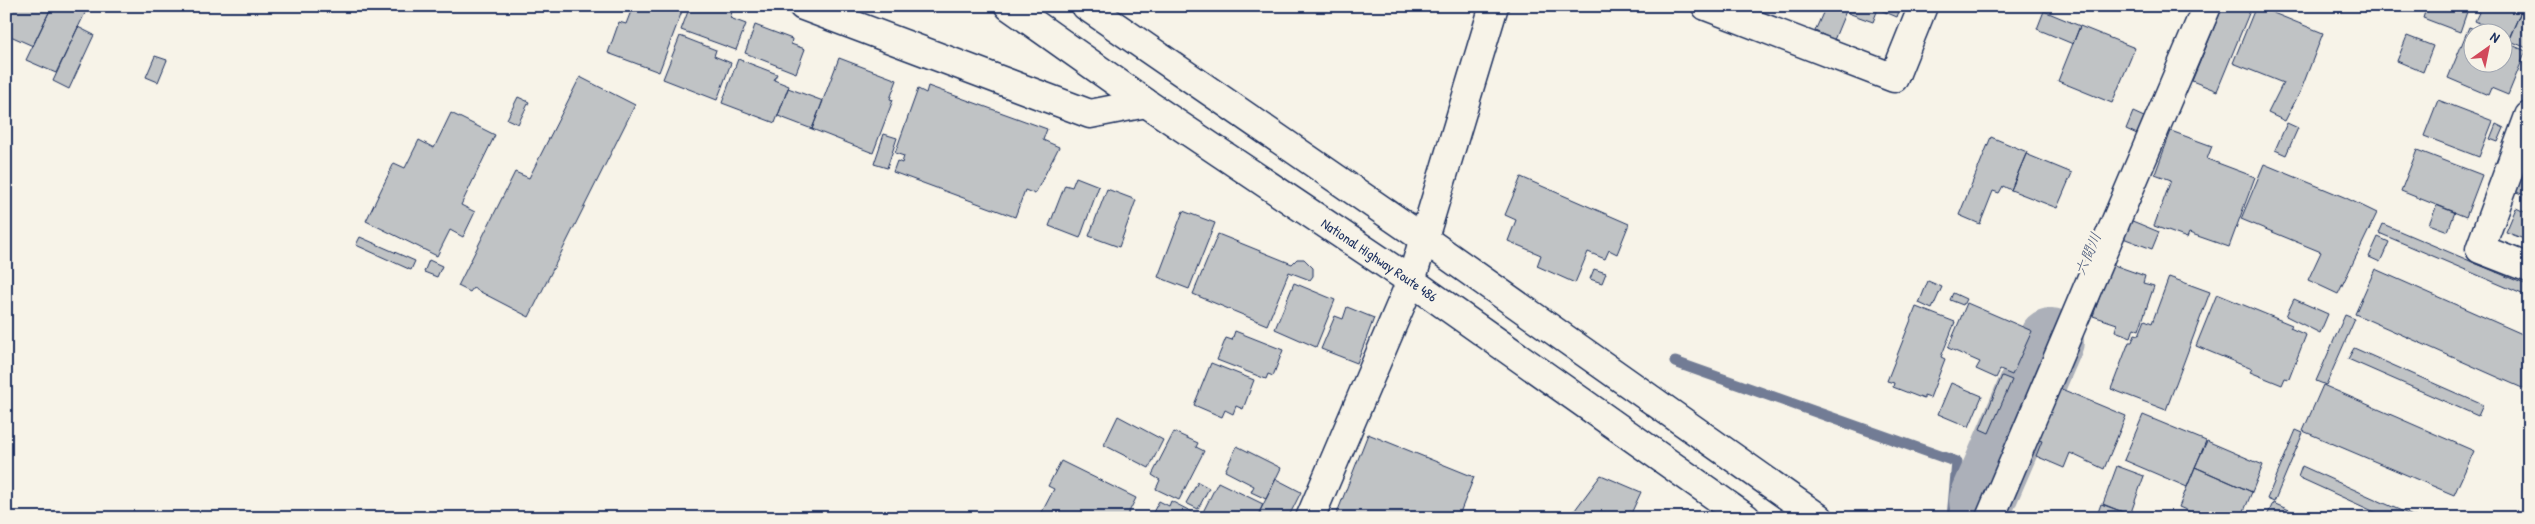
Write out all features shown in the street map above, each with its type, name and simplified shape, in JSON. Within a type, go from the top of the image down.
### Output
[{"type":"main road","points":[[803,6],[1090,114],[1146,103]]},
{"type":"main road","name":"National Highway Route 486","points":[[1009,6],[1146,103],[1411,281],[1746,518]]},
{"type":"main road","points":[[1086,6],[1424,239],[1819,518]]},
{"type":"main road","points":[[1310,518],[1411,281],[1494,6]]},
{"type":"main road","points":[[1706,6],[1894,78],[1923,6]]},
{"type":"main road","points":[[1990,518],[2207,6]]},
{"type":"main road","points":[[2529,116],[2480,249],[2529,268]]},
{"type":"building","points":[[6,6],[52,6],[33,46],[6,34]]},
{"type":"building","points":[[52,6],[72,6],[85,13],[56,73],[26,60]]},
{"type":"building","points":[[633,6],[684,6],[659,72],[608,53],[619,22],[626,24]]},
{"type":"building","points":[[690,6],[734,6],[730,18],[746,24],[736,50],[681,30]]},
{"type":"building","points":[[1826,6],[1848,6],[1834,40],[1815,31]]},
{"type":"building","points":[[1850,6],[1901,6],[1897,17],[1878,9],[1873,22],[1848,13]]},
{"type":"building","points":[[2223,6],[2252,6],[2217,91],[2192,81]]},
{"type":"building","points":[[2256,6],[2323,33],[2301,90],[2285,121],[2268,113],[2283,83],[2233,63]]},
{"type":"building","points":[[2427,6],[2469,6],[2460,32],[2423,18]]},
{"type":"building","points":[[2482,6],[2523,6],[2512,32],[2512,22],[2475,21]]},
{"type":"building","points":[[2044,11],[2080,26],[2073,44],[2037,29]]},
{"type":"building","points":[[2521,12],[2529,16],[2529,49],[2512,42],[2512,31]]},
{"type":"building","points":[[755,25],[792,39],[791,44],[805,49],[796,73],[745,53]]},
{"type":"building","points":[[2080,26],[2135,48],[2112,103],[2058,81]]},
{"type":"building","points":[[78,27],[94,35],[69,89],[53,81]]},
{"type":"building","points":[[680,36],[716,50],[714,56],[731,63],[717,100],[663,79]]},
{"type":"building","points":[[2407,36],[2433,46],[2423,72],[2397,61]]},
{"type":"building","points":[[2462,44],[2462,72],[2512,72],[2512,45],[2526,51],[2508,95],[2491,88],[2488,95],[2448,78]]},
{"type":"building","points":[[155,56],[167,60],[158,82],[146,77]]},
{"type":"building","points":[[839,58],[897,80],[890,99],[893,100],[873,153],[812,129]]},
{"type":"building","points":[[738,59],[777,74],[774,80],[789,86],[775,123],[722,103]]},
{"type":"building","points":[[580,77],[635,105],[529,317],[473,288],[470,292],[458,286],[515,172],[529,178]]},
{"type":"building","points":[[928,86],[1047,129],[1043,140],[1059,147],[1035,194],[1025,190],[1015,217],[893,172],[897,161],[902,163],[904,156],[895,153],[918,89],[926,93]]},
{"type":"building","points":[[788,88],[823,101],[812,129],[778,116]]},
{"type":"building","points":[[518,97],[529,102],[518,124],[507,119]]},
{"type":"building","points":[[2438,100],[2493,121],[2479,157],[2424,136]]},
{"type":"building","points":[[2133,112],[2144,117],[2137,134],[2126,129]]},
{"type":"building","points":[[451,113],[495,135],[461,205],[475,212],[463,237],[450,230],[437,256],[366,221],[394,163],[405,168],[419,140],[434,148]]},
{"type":"building","points":[[2287,123],[2298,128],[2286,155],[2275,150]]},
{"type":"building","points":[[2496,124],[2504,128],[2498,142],[2490,139]]},
{"type":"building","points":[[2171,131],[2212,146],[2207,159],[2255,177],[2229,247],[2189,233],[2187,238],[2154,226],[2171,180],[2155,174]]},
{"type":"building","points":[[884,134],[897,138],[887,168],[874,164]]},
{"type":"building","points":[[1991,137],[2027,152],[2011,190],[2003,186],[1999,193],[1993,191],[1980,224],[1959,215]]},
{"type":"building","points":[[2417,150],[2482,175],[2466,217],[2401,191]]},
{"type":"building","points":[[2026,154],[2072,173],[2057,208],[2011,190]]},
{"type":"building","points":[[2529,158],[2529,197],[2514,191]]},
{"type":"building","points":[[2264,164],[2344,197],[2377,213],[2338,294],[2308,280],[2321,252],[2241,219]]},
{"type":"building","points":[[1076,177],[1099,186],[1080,238],[1049,226],[1065,185],[1072,187]]},
{"type":"building","points":[[1521,177],[1629,224],[1617,254],[1609,250],[1605,259],[1588,252],[1575,283],[1537,266],[1541,255],[1508,241],[1516,220],[1505,215]]},
{"type":"building","points":[[1107,189],[1136,200],[1119,247],[1089,236]]},
{"type":"building","points":[[2437,205],[2455,212],[2448,231],[2429,224]]},
{"type":"building","points":[[2516,208],[2529,214],[2529,241],[2506,232]]},
{"type":"building","points":[[1183,211],[1215,223],[1189,289],[1158,277]]},
{"type":"building","points":[[2130,220],[2159,232],[2152,249],[2123,238]]},
{"type":"building","points":[[2383,224],[2529,286],[2529,297],[2379,233]]},
{"type":"building","points":[[1218,234],[1292,264],[1297,259],[1304,259],[1313,268],[1313,276],[1310,280],[1289,272],[1267,325],[1193,294]]},
{"type":"building","points":[[360,237],[415,261],[411,270],[356,245]]},
{"type":"building","points":[[2378,237],[2389,242],[2380,262],[2369,257]]},
{"type":"building","points":[[429,260],[442,266],[437,277],[424,272]]},
{"type":"building","points":[[2111,264],[2145,276],[2143,283],[2154,286],[2139,330],[2134,328],[2131,337],[2115,331],[2117,324],[2093,316]]},
{"type":"building","points":[[1594,269],[1606,273],[1602,283],[1590,279]]},
{"type":"building","points":[[2375,269],[2529,337],[2529,391],[2355,314]]},
{"type":"building","points":[[2169,277],[2210,292],[2166,410],[2111,389],[2129,342],[2132,342],[2135,334],[2139,335],[2145,320],[2152,323]]},
{"type":"building","points":[[1928,281],[1942,287],[1932,309],[1919,303]]},
{"type":"building","points":[[1294,283],[1335,300],[1316,347],[1275,329]]},
{"type":"building","points":[[1953,293],[1966,299],[1963,305],[1950,300]]},
{"type":"building","points":[[2217,294],[2292,325],[2290,328],[2306,335],[2289,379],[2285,378],[2282,385],[2250,372],[2252,369],[2196,346]]},
{"type":"building","points":[[2294,299],[2328,314],[2320,333],[2286,316]]},
{"type":"building","points":[[1967,303],[2032,331],[2012,375],[2000,370],[1996,378],[1976,369],[1980,362],[1948,348]]},
{"type":"building","points":[[1347,307],[1374,318],[1357,363],[1321,349],[1335,316],[1343,319]]},
{"type":"building","points":[[1916,307],[1955,322],[1941,357],[1945,359],[1930,398],[1924,396],[1924,399],[1893,387],[1894,383],[1887,381]]},
{"type":"building","points":[[2345,315],[2355,319],[2326,385],[2316,381]]},
{"type":"building","points":[[1235,331],[1283,350],[1273,376],[1268,374],[1266,379],[1217,360],[1226,338],[1232,340]]},
{"type":"building","points":[[2354,348],[2483,405],[2478,416],[2348,359]]},
{"type":"building","points":[[1211,363],[1254,380],[1243,409],[1236,406],[1233,414],[1225,410],[1222,417],[1194,405]]},
{"type":"building","points":[[2002,376],[2012,380],[1989,433],[1980,429]]},
{"type":"building","points":[[1951,383],[1982,396],[1969,427],[1938,414]]},
{"type":"building","points":[[2323,385],[2474,451],[2454,495],[2303,431]]},
{"type":"building","points":[[2059,388],[2126,416],[2104,469],[2070,453],[2064,468],[2036,456],[2042,441],[2037,439]]},
{"type":"building","points":[[2143,415],[2206,441],[2187,487],[2124,460]]},
{"type":"building","points":[[1118,416],[1163,440],[1149,468],[1104,445]]},
{"type":"building","points":[[2296,430],[2303,433],[2274,502],[2267,499]]},
{"type":"building","points":[[1174,432],[1198,443],[1196,447],[1204,451],[1179,500],[1156,489],[1160,480],[1152,475]]},
{"type":"building","points":[[1368,434],[1474,477],[1458,518],[1335,518]]},
{"type":"building","points":[[2207,441],[2263,465],[2252,492],[2195,467]]},
{"type":"building","points":[[1237,446],[1281,468],[1266,499],[1251,492],[1254,486],[1225,471]]},
{"type":"building","points":[[1061,461],[1136,498],[1126,518],[1054,518],[1042,512],[1054,489],[1048,486]]},
{"type":"building","points":[[2117,466],[2144,476],[2130,515],[2103,504]]},
{"type":"building","points":[[2302,466],[2417,518],[2388,518],[2298,477]]},
{"type":"building","points":[[2195,467],[2252,492],[2241,518],[2205,518],[2179,507]]},
{"type":"building","points":[[1601,475],[1641,492],[1629,518],[1569,518]]},
{"type":"building","points":[[1276,479],[1301,492],[1288,518],[1267,518],[1259,513]]},
{"type":"building","points":[[1198,482],[1209,488],[1198,509],[1186,503]]},
{"type":"building","points":[[1218,482],[1263,504],[1257,518],[1200,518]]},
{"type":"building","points":[[1159,501],[1169,506],[1171,501],[1194,513],[1191,518],[1150,518]]},
{"type":"building","points":[[2273,503],[2308,518],[2266,518]]},
{"type":"building","points":[[2101,504],[2134,516],[2134,518],[2096,518]]},
{"type":"waterway","name":"六間川","points":[[1982,501],[2051,341]]},
{"type":"waterway","points":[[1675,362],[1957,462],[1952,518]]}]
